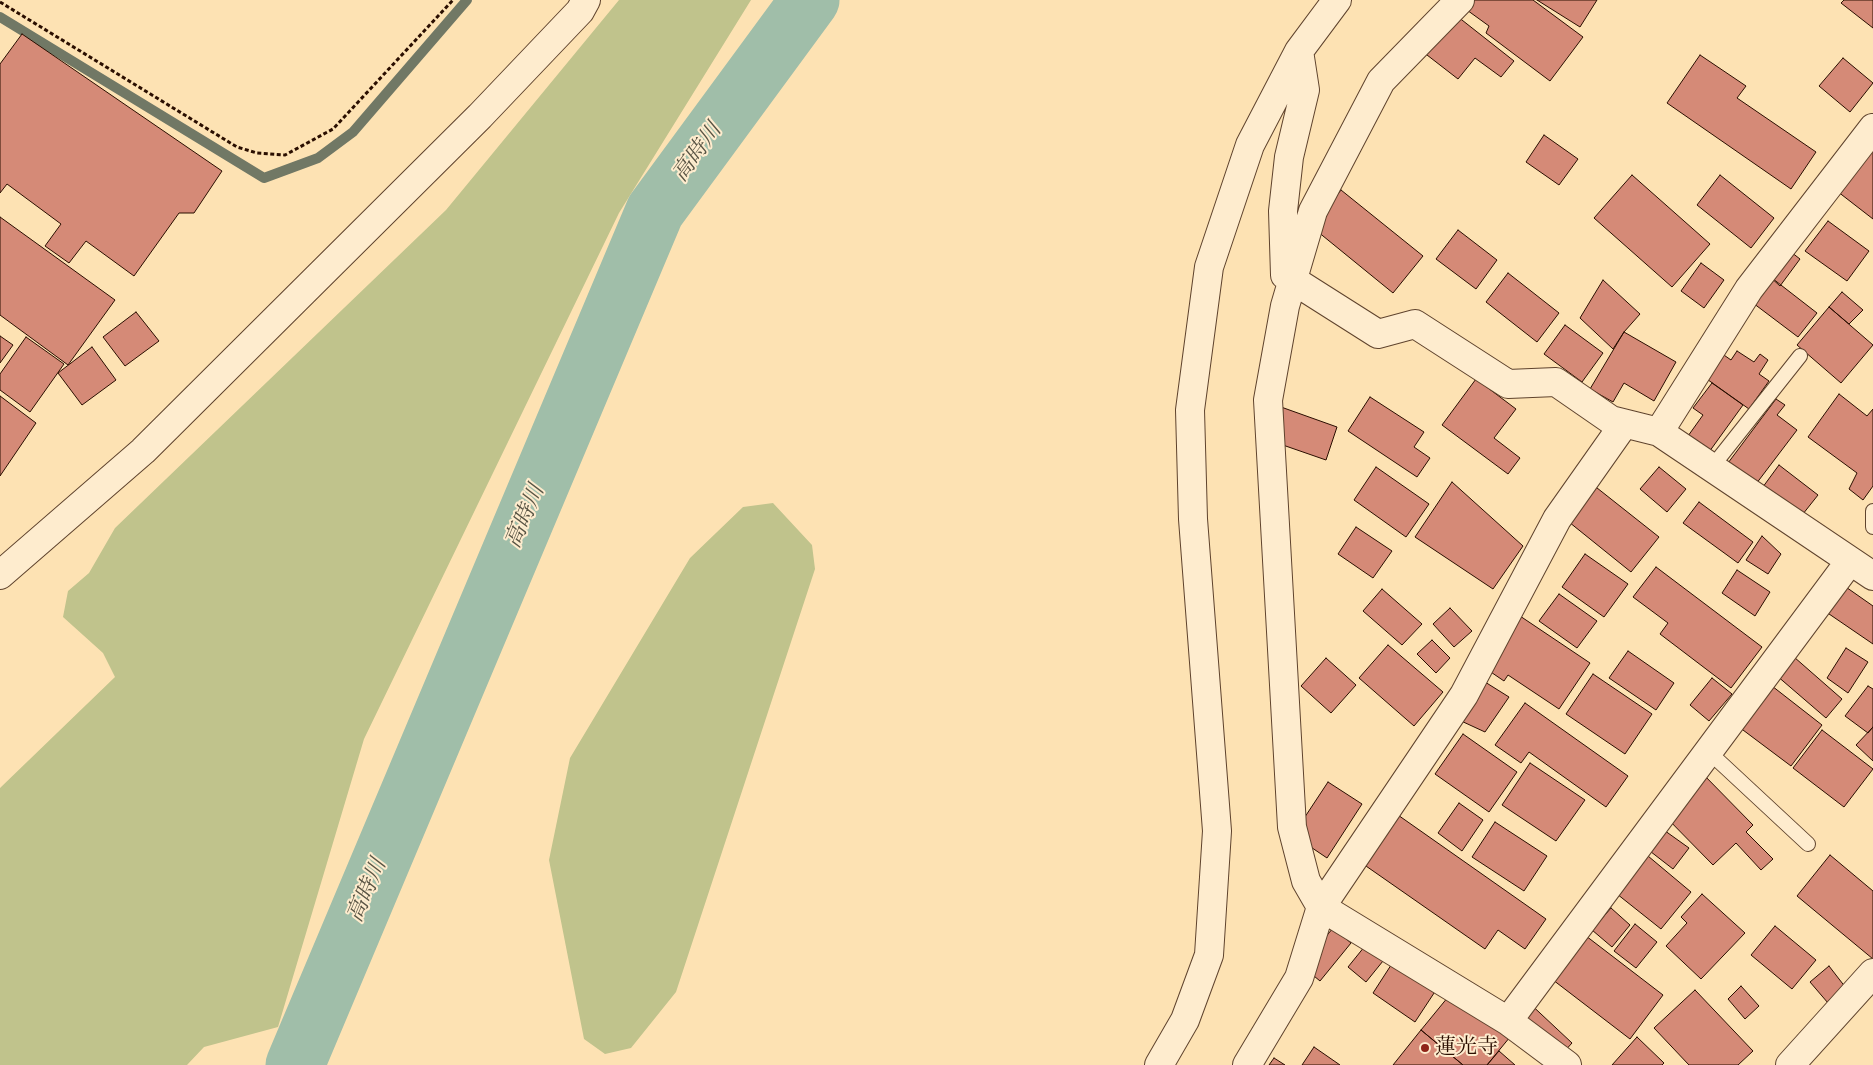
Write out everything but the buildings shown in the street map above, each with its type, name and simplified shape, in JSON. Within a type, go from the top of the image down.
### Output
[{"type":"street","points":[[0,575],[143,451],[480,116],[580,11],[586,0]]},
{"type":"street","points":[[1159,1065],[1185,1020],[1209,955],[1216,840],[1193,519],[1190,410],[1209,267],[1250,145],[1299,51],[1337,0]]},
{"type":"street","points":[[1460,0],[1381,81],[1313,211],[1285,306],[1268,400],[1292,827],[1306,881],[1321,907],[1508,1021],[1567,1065]]},
{"type":"street","points":[[1299,51],[1305,90],[1289,157],[1283,211],[1285,275],[1378,334],[1415,324],[1508,384],[1556,382],[1611,420],[1659,432],[1873,576]]},
{"type":"street","points":[[1659,432],[1749,289],[1873,128]]},
{"type":"street","points":[[1247,1065],[1299,978],[1321,907],[1464,695],[1557,519],[1624,424]]},
{"type":"street","points":[[1508,1021],[1850,561]]},
{"type":"street","points":[[1790,1065],[1873,973]]},
{"type":"lane","points":[[1712,467],[1800,356]]},
{"type":"lane","points":[[1873,511],[1873,527]]},
{"type":"lane","points":[[1709,752],[1808,844]]},
{"type":"path","points":[[0,2],[237,147],[257,153],[285,155],[333,128],[453,0]]},
{"type":"green space","points":[[619,0],[751,0],[619,213],[364,739],[278,1027],[204,1047],[187,1065],[0,1065],[0,788],[115,677],[103,653],[63,617],[68,591],[89,573],[115,528],[446,210]]},
{"type":"green space","points":[[773,503],[812,545],[815,569],[676,992],[631,1048],[605,1054],[584,1039],[549,860],[570,758],[690,558],[743,507]]},
{"type":"waterway","points":[[0,17],[264,178],[318,158],[353,132],[467,0]]},
{"type":"waterway","name":"高時川","points":[[295,1065],[655,211],[810,0]]},
{"type":"place","name":"蓮光寺","points":[[1425,1048]]}]
